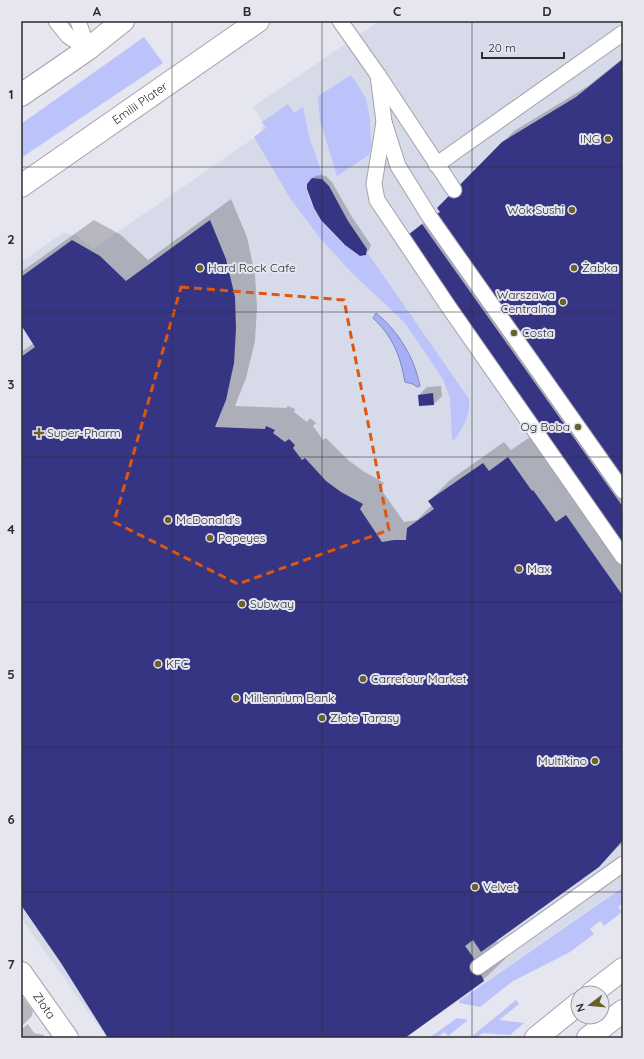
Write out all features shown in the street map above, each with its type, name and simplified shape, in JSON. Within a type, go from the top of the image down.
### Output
[{"type":"street","points":[[21,95],[88,49],[124,21]]},
{"type":"street","name":"Emilii Plater","points":[[21,186],[258,21]]},
{"type":"street","points":[[602,985],[623,968]]},
{"type":"street","name":"Złota","points":[[21,973],[67,1038]]},
{"type":"street","points":[[536,1038],[570,1010]]},
{"type":"street","points":[[588,1038],[623,1011]]},
{"type":"lane","points":[[56,21],[68,36],[88,49]]},
{"type":"lane","points":[[78,21],[88,49]]},
{"type":"lane","points":[[340,21],[378,75],[436,165],[454,190]]},
{"type":"lane","points":[[436,165],[623,33]]},
{"type":"lane","points":[[378,75],[384,122],[398,166],[429,216],[623,491]]},
{"type":"lane","points":[[384,122],[374,184],[377,200],[623,557]]},
{"type":"lane","points":[[478,967],[623,864]]},
{"type":"highlighted area","points":[[181,287],[344,300],[389,530],[238,584],[114,522]]},
{"type":"shaded area","name":"Złote Tarasy","points":[[379,21],[623,21],[623,886],[405,1038],[107,1038],[21,918],[21,262],[63,233],[78,236],[93,249],[261,133],[262,121],[253,107]]},
{"type":"shaded area","points":[[144,37],[163,63],[21,158],[21,124]]},
{"type":"shaded area","points":[[351,75],[366,98],[370,119],[371,147],[369,155],[337,176],[320,121],[318,96]]},
{"type":"shaded area","points":[[288,104],[294,113],[303,107],[309,136],[324,180],[312,178],[307,184],[310,201],[315,210],[327,227],[352,250],[362,256],[364,256],[367,252],[469,399],[469,410],[466,421],[454,440],[452,440],[450,398],[443,379],[407,326],[353,274],[320,238],[290,198],[254,137],[266,128],[262,122]]},
{"type":"shaded area","points":[[376,313],[392,328],[410,355],[420,386],[417,387],[413,384],[405,382],[401,363],[391,339],[373,318]]},
{"type":"shaded area","points":[[623,887],[623,903],[618,907],[622,912],[604,926],[600,921],[590,929],[594,934],[570,952],[513,981],[480,1007],[460,1003],[459,1001]]},
{"type":"shaded area","points":[[516,1000],[519,1004],[499,1020],[524,1023],[510,1035],[482,1033],[477,1038],[471,1037]]},
{"type":"shaded area","points":[[457,1018],[468,1020],[448,1036],[444,1032],[437,1038],[429,1038]]},
{"type":"building","name":"Warszawa Centralna","points":[[623,59],[623,484],[434,216],[440,212],[437,208],[502,142],[576,97]]},
{"type":"building","points":[[312,178],[322,179],[329,186],[348,221],[367,249],[366,255],[360,256],[345,245],[321,220],[314,208],[307,189],[307,184]]},
{"type":"building","name":"Złote Tarasy","points":[[210,220],[226,259],[235,297],[236,329],[234,363],[226,400],[215,427],[265,429],[266,426],[275,430],[273,433],[285,442],[289,439],[295,445],[293,448],[302,460],[305,458],[326,481],[341,492],[363,504],[360,509],[382,542],[406,540],[407,528],[434,509],[428,501],[483,463],[489,471],[508,457],[556,522],[566,515],[623,596],[623,840],[599,867],[481,952],[473,940],[465,946],[473,957],[484,981],[405,1038],[108,1038],[61,963],[21,905],[21,357],[35,347],[21,325],[21,277],[72,240],[100,256],[126,281]]},
{"type":"building","points":[[422,224],[623,507],[623,552],[403,239]]},
{"type":"building","points":[[433,393],[434,405],[419,406],[418,395]]},
{"type":"place","name":"ING","points":[[608,139]]},
{"type":"place","name":"Wok Sushi","points":[[572,210]]},
{"type":"place","name":"Hard Rock Cafe","points":[[200,268]]},
{"type":"place","name":"Żabka","points":[[574,268]]},
{"type":"place","name":"Warszawa Centralna","points":[[563,302]]},
{"type":"place","name":"Costa","points":[[514,333]]},
{"type":"place","name":"Og Boba","points":[[578,427]]},
{"type":"place","name":"Super-Pharm","points":[[39,433]]},
{"type":"place","name":"McDonald's","points":[[168,520]]},
{"type":"place","name":"Popeyes","points":[[210,538]]},
{"type":"place","name":"Max","points":[[519,569]]},
{"type":"place","name":"Subway","points":[[242,604]]},
{"type":"place","name":"KFC","points":[[158,664]]},
{"type":"place","name":"Carrefour Market","points":[[363,679]]},
{"type":"place","name":"Millennium Bank","points":[[236,698]]},
{"type":"place","name":"Złote Tarasy","points":[[322,718]]},
{"type":"place","name":"Multikino","points":[[595,761]]},
{"type":"place","name":"Velvet","points":[[475,887]]}]
